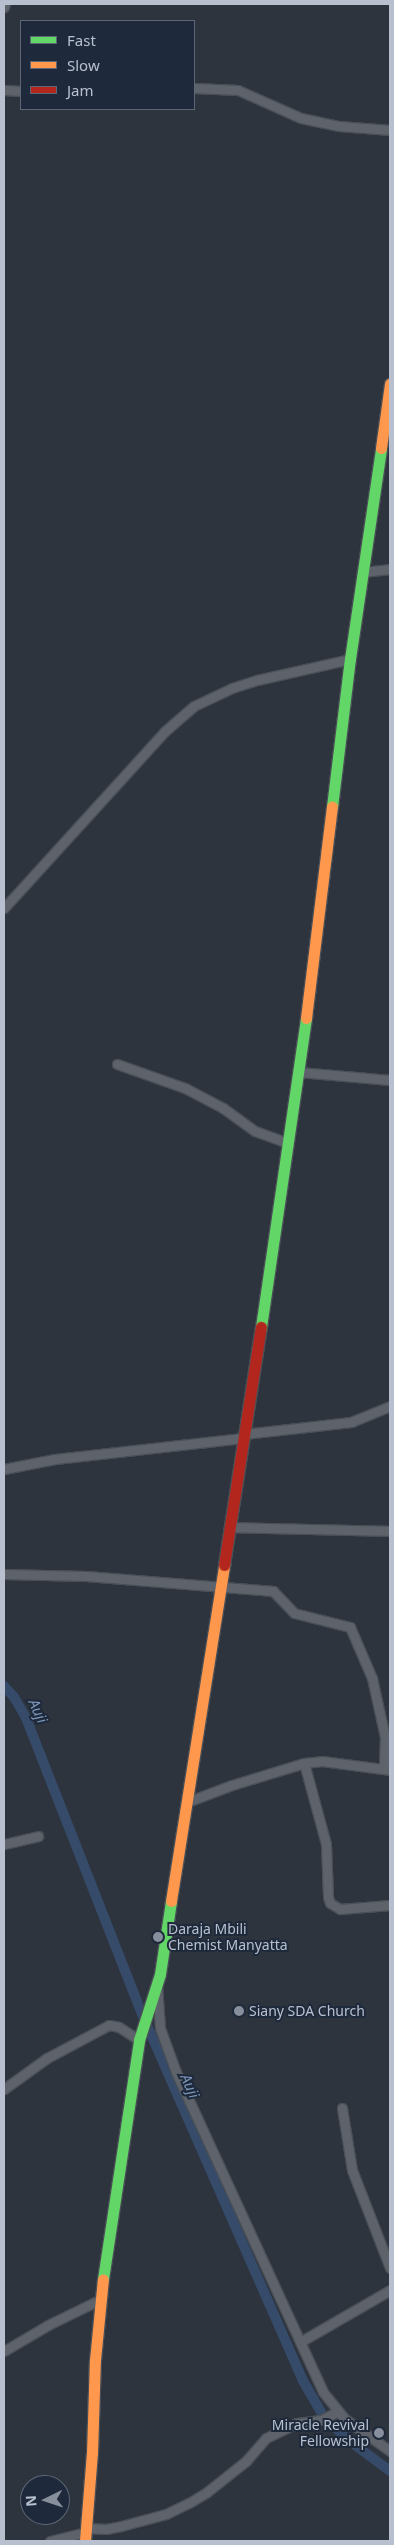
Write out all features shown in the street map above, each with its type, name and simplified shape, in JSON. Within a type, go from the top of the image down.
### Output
[{"type":"street","points":[[195,88],[238,90],[302,118],[339,126],[390,130]]},
{"type":"street","points":[[4,90],[20,91]]},
{"type":"street","points":[[86,2534],[92,2453],[94,2360],[100,2300],[140,2038],[157,1985],[244,1436],[299,1072],[350,659],[390,384]]},
{"type":"street","points":[[362,572],[390,569]]},
{"type":"street","points":[[4,908],[164,732],[194,706],[225,691],[257,680],[350,659]]},
{"type":"street","points":[[118,1064],[185,1088],[222,1108],[255,1131],[288,1143]]},
{"type":"street","points":[[299,1072],[390,1080]]},
{"type":"street","points":[[4,1469],[55,1459],[351,1422],[390,1406]]},
{"type":"street","points":[[229,1527],[390,1531]]},
{"type":"street","points":[[4,1574],[86,1576],[273,1591],[294,1613],[350,1627],[372,1678],[385,1737],[387,1769],[322,1760],[304,1763],[232,1785],[187,1802]]},
{"type":"street","points":[[304,1763],[326,1844],[328,1897],[330,1903],[340,1909],[390,1905]]},
{"type":"street","points":[[4,1844],[38,1836]]},
{"type":"street","points":[[157,1985],[160,2028],[170,2058],[198,2123],[323,2392],[334,2413],[390,2451]]},
{"type":"street","points":[[4,2089],[48,2058],[109,2025],[119,2027],[140,2038]]},
{"type":"street","points":[[342,2108],[352,2170],[390,2268]]},
{"type":"street","points":[[300,2342],[390,2290]]},
{"type":"street","points":[[4,2351],[48,2325],[100,2300]]},
{"type":"street","points":[[50,2541],[166,2514],[207,2492],[246,2461],[266,2438],[297,2423],[321,2420],[334,2413]]},
{"type":"waterway","name":"Auji","points":[[4,1686],[14,1697],[26,1718],[142,2014],[302,2379],[325,2419],[351,2442],[390,2471]]},
{"type":"traffic: fast","points":[[332,807],[350,659],[381,448]]},
{"type":"traffic: fast","points":[[261,1327],[306,1018]]},
{"type":"traffic: fast","points":[[103,2279],[139,2040],[160,1974],[171,1901]]},
{"type":"traffic: slow","points":[[381,448],[390,384]]},
{"type":"traffic: slow","points":[[306,1018],[332,807]]},
{"type":"traffic: slow","points":[[171,1901],[224,1565]]},
{"type":"traffic: slow","points":[[85,2541],[92,2453],[95,2360],[103,2279]]},
{"type":"traffic: jam","points":[[224,1565],[261,1327]]},
{"type":"place","name":"Daraja Mbili Chemist Manyatta","points":[[158,1937]]},
{"type":"place","name":"Siany SDA Church","points":[[239,2011]]},
{"type":"place","name":"Miracle Revival Fellowship","points":[[379,2433]]}]
